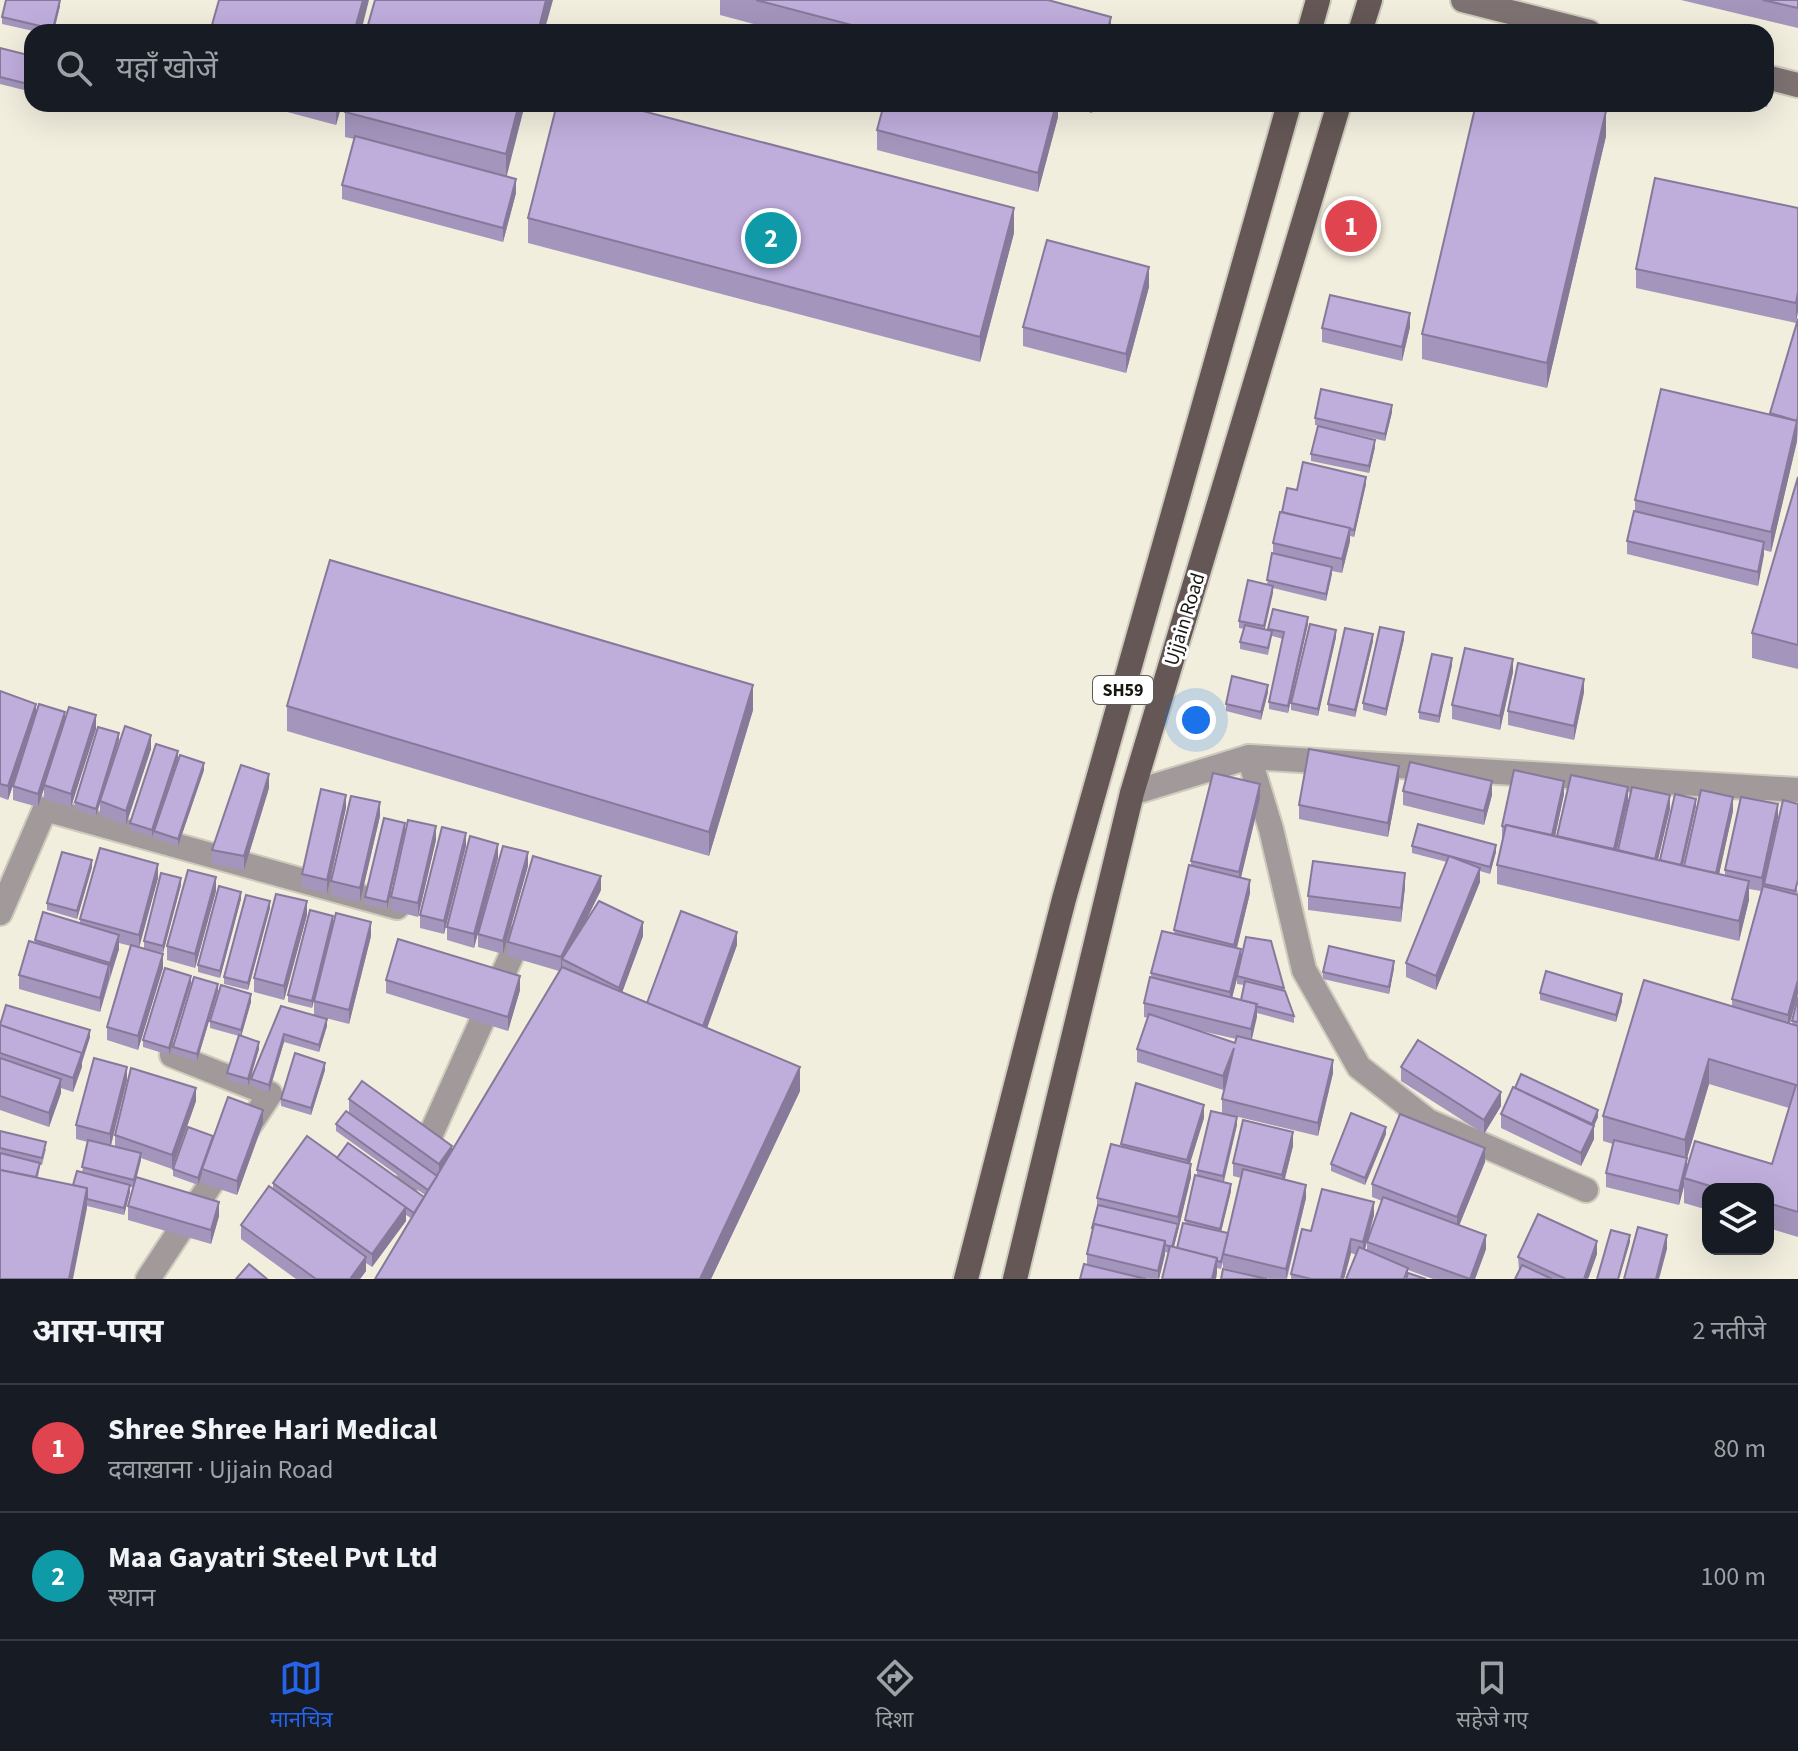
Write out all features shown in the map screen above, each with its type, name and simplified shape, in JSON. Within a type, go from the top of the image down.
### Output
[{"type":"main road","points":[[1311,24],[1318,0]]},
{"type":"main road","points":[[1362,24],[1370,0]]},
{"type":"main road","name":"Ujjain Road","points":[[966,1279],[1068,884],[1287,112]]},
{"type":"main road","name":"Ujjain Road","points":[[1015,1279],[1132,793],[1337,112]]},
{"type":"street","points":[[1463,0],[1558,24]]},
{"type":"street","points":[[1774,79],[1798,85]]},
{"type":"street","points":[[1132,793],[1249,757],[1798,790]]},
{"type":"street","points":[[1249,757],[1271,829],[1304,970],[1359,1067],[1428,1121],[1586,1190]]},
{"type":"street","points":[[0,913],[45,809],[427,915]]},
{"type":"street","points":[[376,1227],[412,1176],[518,941],[488,932]]},
{"type":"street","points":[[148,1279],[270,1094],[172,1055]]},
{"type":"building","points":[[6,0],[60,0],[54,24],[32,24],[2,17]]},
{"type":"building","points":[[219,0],[363,0],[356,24],[212,24]]},
{"type":"building","points":[[375,0],[546,0],[540,24],[368,24]]},
{"type":"building","points":[[756,0],[1048,0],[1111,17],[1109,24],[848,24]]},
{"type":"building","points":[[1763,0],[1798,0],[1798,8]]},
{"type":"building","points":[[0,48],[24,54],[24,83],[0,77]]},
{"type":"building","points":[[345,112],[517,112],[506,154]]},
{"type":"building","points":[[555,112],[647,112],[1014,208],[980,337],[528,218]]},
{"type":"building","points":[[882,112],[1054,112],[1038,173],[877,130]]},
{"type":"building","points":[[1474,112],[1606,112],[1547,363],[1422,334]]},
{"type":"building","points":[[355,136],[516,179],[503,228],[342,185]]},
{"type":"building","points":[[1655,178],[1798,208],[1796,303],[1636,269]]},
{"type":"building","points":[[1047,240],[1149,267],[1126,354],[1023,327]]},
{"type":"building","points":[[1330,295],[1410,313],[1402,347],[1322,328]]},
{"type":"building","points":[[1798,319],[1798,416],[1797,421],[1770,413]]},
{"type":"building","points":[[1321,389],[1392,405],[1385,434],[1315,418]]},
{"type":"building","points":[[1661,389],[1797,421],[1771,532],[1635,500]]},
{"type":"building","points":[[1318,426],[1375,440],[1369,466],[1311,454]]},
{"type":"building","points":[[1303,462],[1366,477],[1354,530],[1282,512],[1287,488],[1297,490]]},
{"type":"building","points":[[1798,477],[1798,645],[1752,633]]},
{"type":"building","points":[[1634,511],[1764,542],[1758,572],[1627,541]]},
{"type":"building","points":[[1280,512],[1350,528],[1342,559],[1273,543]]},
{"type":"building","points":[[1272,553],[1332,567],[1326,594],[1267,580]]},
{"type":"building","points":[[330,560],[753,685],[709,832],[287,706]]},
{"type":"building","points":[[1248,580],[1273,586],[1264,626],[1239,621]]},
{"type":"building","points":[[1273,609],[1308,617],[1288,706],[1269,702],[1284,632],[1268,629]]},
{"type":"building","points":[[1310,624],[1336,630],[1318,709],[1291,703]]},
{"type":"building","points":[[1245,625],[1272,631],[1268,648],[1240,642]]},
{"type":"building","points":[[1380,627],[1404,632],[1386,709],[1363,703]]},
{"type":"building","points":[[1345,628],[1373,634],[1355,710],[1328,704]]},
{"type":"building","points":[[1465,648],[1513,659],[1500,716],[1452,705]]},
{"type":"building","points":[[1432,654],[1452,658],[1439,716],[1419,712]]},
{"type":"building","points":[[1518,663],[1584,679],[1574,726],[1508,711]]},
{"type":"building","points":[[1232,676],[1268,685],[1261,712],[1226,704]]},
{"type":"building","points":[[0,691],[36,704],[8,786],[0,784]]},
{"type":"building","points":[[39,704],[65,712],[38,794],[13,786]]},
{"type":"building","points":[[69,707],[96,715],[71,794],[44,785]]},
{"type":"building","points":[[125,726],[151,735],[126,811],[100,801]]},
{"type":"building","points":[[98,727],[119,733],[96,809],[75,802]]},
{"type":"building","points":[[156,744],[178,751],[152,830],[130,823]]},
{"type":"building","points":[[1309,749],[1399,766],[1388,823],[1299,805]]},
{"type":"building","points":[[180,755],[204,763],[178,839],[154,831]]},
{"type":"building","points":[[1410,762],[1492,781],[1484,811],[1403,791]]},
{"type":"building","points":[[241,765],[269,774],[244,856],[212,850]]},
{"type":"building","points":[[1514,770],[1564,781],[1552,835],[1502,826]]},
{"type":"building","points":[[1213,773],[1260,784],[1239,872],[1191,861]]},
{"type":"building","points":[[1571,775],[1628,787],[1614,849],[1557,836]]},
{"type":"building","points":[[1632,787],[1670,795],[1655,859],[1618,850]]},
{"type":"building","points":[[321,789],[346,795],[327,880],[302,874]]},
{"type":"building","points":[[1701,790],[1733,797],[1716,873],[1684,866]]},
{"type":"building","points":[[1675,794],[1696,799],[1681,865],[1660,860]]},
{"type":"building","points":[[351,796],[380,802],[360,888],[331,881]]},
{"type":"building","points":[[1741,797],[1778,804],[1762,878],[1725,870]]},
{"type":"building","points":[[1783,800],[1798,804],[1798,880],[1795,891],[1764,884]]},
{"type":"building","points":[[384,818],[405,823],[387,902],[365,897]]},
{"type":"building","points":[[408,820],[436,826],[418,903],[391,897]]},
{"type":"building","points":[[1418,824],[1496,845],[1490,867],[1412,846]]},
{"type":"building","points":[[1506,825],[1749,881],[1739,921],[1497,865]]},
{"type":"building","points":[[442,827],[466,833],[444,921],[420,915]]},
{"type":"building","points":[[470,836],[498,844],[474,934],[447,927]]},
{"type":"building","points":[[503,846],[528,852],[503,941],[478,934]]},
{"type":"building","points":[[100,848],[158,864],[139,935],[80,919]]},
{"type":"building","points":[[62,852],[92,860],[77,911],[47,903]]},
{"type":"building","points":[[533,856],[601,876],[561,957],[508,942]]},
{"type":"building","points":[[1449,856],[1480,868],[1436,976],[1406,963]]},
{"type":"building","points":[[1313,861],[1405,873],[1401,908],[1308,896]]},
{"type":"building","points":[[1189,865],[1250,880],[1234,945],[1174,930]]},
{"type":"building","points":[[188,870],[216,877],[195,954],[167,946]]},
{"type":"building","points":[[161,873],[181,878],[163,946],[144,941]]},
{"type":"building","points":[[219,886],[241,892],[220,971],[198,965]]},
{"type":"building","points":[[1763,886],[1798,895],[1798,980],[1788,1015],[1732,999]]},
{"type":"building","points":[[276,894],[307,901],[284,986],[254,978]]},
{"type":"building","points":[[246,895],[270,901],[248,983],[224,977]]},
{"type":"building","points":[[599,901],[643,922],[619,988],[562,959]]},
{"type":"building","points":[[310,910],[333,916],[312,1001],[288,995]]},
{"type":"building","points":[[681,911],[737,932],[703,1026],[647,1003]]},
{"type":"building","points":[[43,912],[119,935],[110,963],[35,940]]},
{"type":"building","points":[[336,913],[371,922],[349,1010],[314,1001]]},
{"type":"building","points":[[1162,931],[1241,949],[1230,992],[1151,973]]},
{"type":"building","points":[[1246,937],[1271,941],[1284,988],[1237,976]]},
{"type":"building","points":[[398,939],[520,976],[508,1017],[386,980]]},
{"type":"building","points":[[29,941],[109,965],[100,998],[19,975]]},
{"type":"building","points":[[131,945],[163,954],[138,1036],[107,1027]]},
{"type":"building","points":[[1329,946],[1394,961],[1389,987],[1323,972]]},
{"type":"building","points":[[562,967],[800,1067],[700,1279],[375,1279]]},
{"type":"building","points":[[165,968],[191,976],[169,1048],[143,1040]]},
{"type":"building","points":[[1546,971],[1622,994],[1616,1015],[1540,993]]},
{"type":"building","points":[[194,977],[218,984],[197,1054],[173,1047]]},
{"type":"building","points":[[1150,977],[1257,1004],[1251,1029],[1144,1003]]},
{"type":"building","points":[[1644,980],[1798,1026],[1798,1212],[1774,1205],[1774,1183],[1702,1184],[1684,1178],[1695,1141],[1772,1164],[1796,1085],[1709,1059],[1685,1140],[1603,1116]]},
{"type":"building","points":[[1245,981],[1285,991],[1294,1016],[1241,1000]]},
{"type":"building","points":[[221,985],[251,994],[241,1030],[210,1021]]},
{"type":"building","points":[[1798,997],[1798,1022],[1792,1021]]},
{"type":"building","points":[[6,1005],[90,1030],[82,1054],[0,1025]]},
{"type":"building","points":[[281,1006],[327,1019],[319,1045],[284,1034],[269,1085],[251,1079]]},
{"type":"building","points":[[1149,1014],[1235,1043],[1237,1036],[1333,1060],[1318,1123],[1222,1099],[1234,1048],[1223,1076],[1137,1049]]},
{"type":"building","points":[[0,1025],[82,1053],[73,1078],[0,1053]]},
{"type":"building","points":[[239,1035],[259,1042],[248,1079],[227,1073]]},
{"type":"building","points":[[1418,1040],[1501,1092],[1484,1120],[1401,1067]]},
{"type":"building","points":[[295,1053],[325,1063],[311,1108],[281,1099]]},
{"type":"building","points":[[0,1058],[61,1079],[49,1113],[0,1096]]},
{"type":"building","points":[[94,1058],[127,1067],[110,1134],[76,1125]]},
{"type":"building","points":[[131,1068],[196,1088],[172,1155],[115,1135]]},
{"type":"building","points":[[1521,1074],[1598,1110],[1592,1124],[1515,1088]]},
{"type":"building","points":[[362,1081],[452,1146],[439,1164],[349,1099]]},
{"type":"building","points":[[1136,1083],[1204,1105],[1187,1160],[1121,1144]]},
{"type":"building","points":[[1513,1087],[1594,1126],[1581,1153],[1501,1114]]},
{"type":"building","points":[[228,1097],[263,1110],[237,1181],[202,1169]]},
{"type":"building","points":[[346,1111],[437,1176],[428,1190],[336,1124]]},
{"type":"building","points":[[1211,1111],[1237,1117],[1223,1176],[1197,1170]]},
{"type":"building","points":[[1351,1113],[1386,1127],[1365,1178],[1331,1164]]},
{"type":"building","points":[[1400,1114],[1485,1148],[1457,1217],[1372,1184]]},
{"type":"building","points":[[1243,1120],[1293,1132],[1282,1175],[1233,1163]]},
{"type":"building","points":[[188,1127],[213,1136],[198,1178],[173,1169]]},
{"type":"building","points":[[0,1131],[46,1142],[42,1158],[0,1148]]},
{"type":"building","points":[[307,1136],[406,1207],[372,1254],[273,1183]]},
{"type":"building","points":[[88,1140],[141,1153],[134,1180],[82,1167]]},
{"type":"building","points":[[1614,1140],[1687,1158],[1679,1191],[1606,1173]]},
{"type":"building","points":[[348,1143],[424,1197],[414,1213],[337,1158]]},
{"type":"building","points":[[1111,1144],[1191,1164],[1178,1217],[1097,1198]]},
{"type":"building","points":[[0,1153],[40,1163],[36,1177],[0,1170]]},
{"type":"building","points":[[1243,1169],[1306,1185],[1286,1269],[1223,1254]]},
{"type":"building","points":[[0,1170],[87,1188],[69,1279],[0,1279]]},
{"type":"building","points":[[77,1171],[130,1185],[124,1208],[87,1199],[87,1188],[73,1185]]},
{"type":"building","points":[[1195,1175],[1231,1184],[1220,1229],[1185,1220]]},
{"type":"building","points":[[136,1177],[219,1202],[211,1230],[128,1206]]},
{"type":"building","points":[[269,1186],[366,1257],[350,1279],[316,1279],[241,1225]]},
{"type":"building","points":[[1322,1189],[1374,1202],[1363,1242],[1351,1239],[1341,1279],[1311,1279],[1291,1274],[1302,1229],[1311,1231]]},
{"type":"building","points":[[1383,1197],[1486,1235],[1470,1279],[1367,1242]]},
{"type":"building","points":[[1098,1205],[1178,1224],[1172,1247],[1165,1245],[1165,1241],[1094,1224],[1092,1228]]},
{"type":"building","points":[[1538,1214],[1597,1241],[1584,1279],[1566,1279],[1518,1257]]},
{"type":"building","points":[[1183,1223],[1228,1233],[1221,1262],[1217,1258],[1177,1248]]},
{"type":"building","points":[[1094,1224],[1165,1241],[1158,1271],[1087,1254]]},
{"type":"building","points":[[1638,1227],[1667,1235],[1656,1279],[1624,1279]]},
{"type":"building","points":[[1611,1230],[1630,1235],[1618,1279],[1597,1279]]},
{"type":"building","points":[[1170,1246],[1217,1258],[1212,1279],[1162,1279]]},
{"type":"building","points":[[1359,1247],[1408,1268],[1404,1279],[1346,1279]]},
{"type":"building","points":[[249,1264],[267,1279],[236,1279]]},
{"type":"building","points":[[1084,1264],[1146,1279],[1080,1279]]},
{"type":"building","points":[[1522,1265],[1552,1279],[1515,1279]]},
{"type":"building","points":[[1223,1269],[1267,1279],[1221,1279]]},
{"type":"building","points":[[1408,1273],[1426,1279],[1406,1279]]},
{"type":"place","name":"Shree Shree Hari Medical","points":[[1351,226]]},
{"type":"place","name":"Maa Gayatri Steel Pvt Ltd","points":[[771,238]]}]
